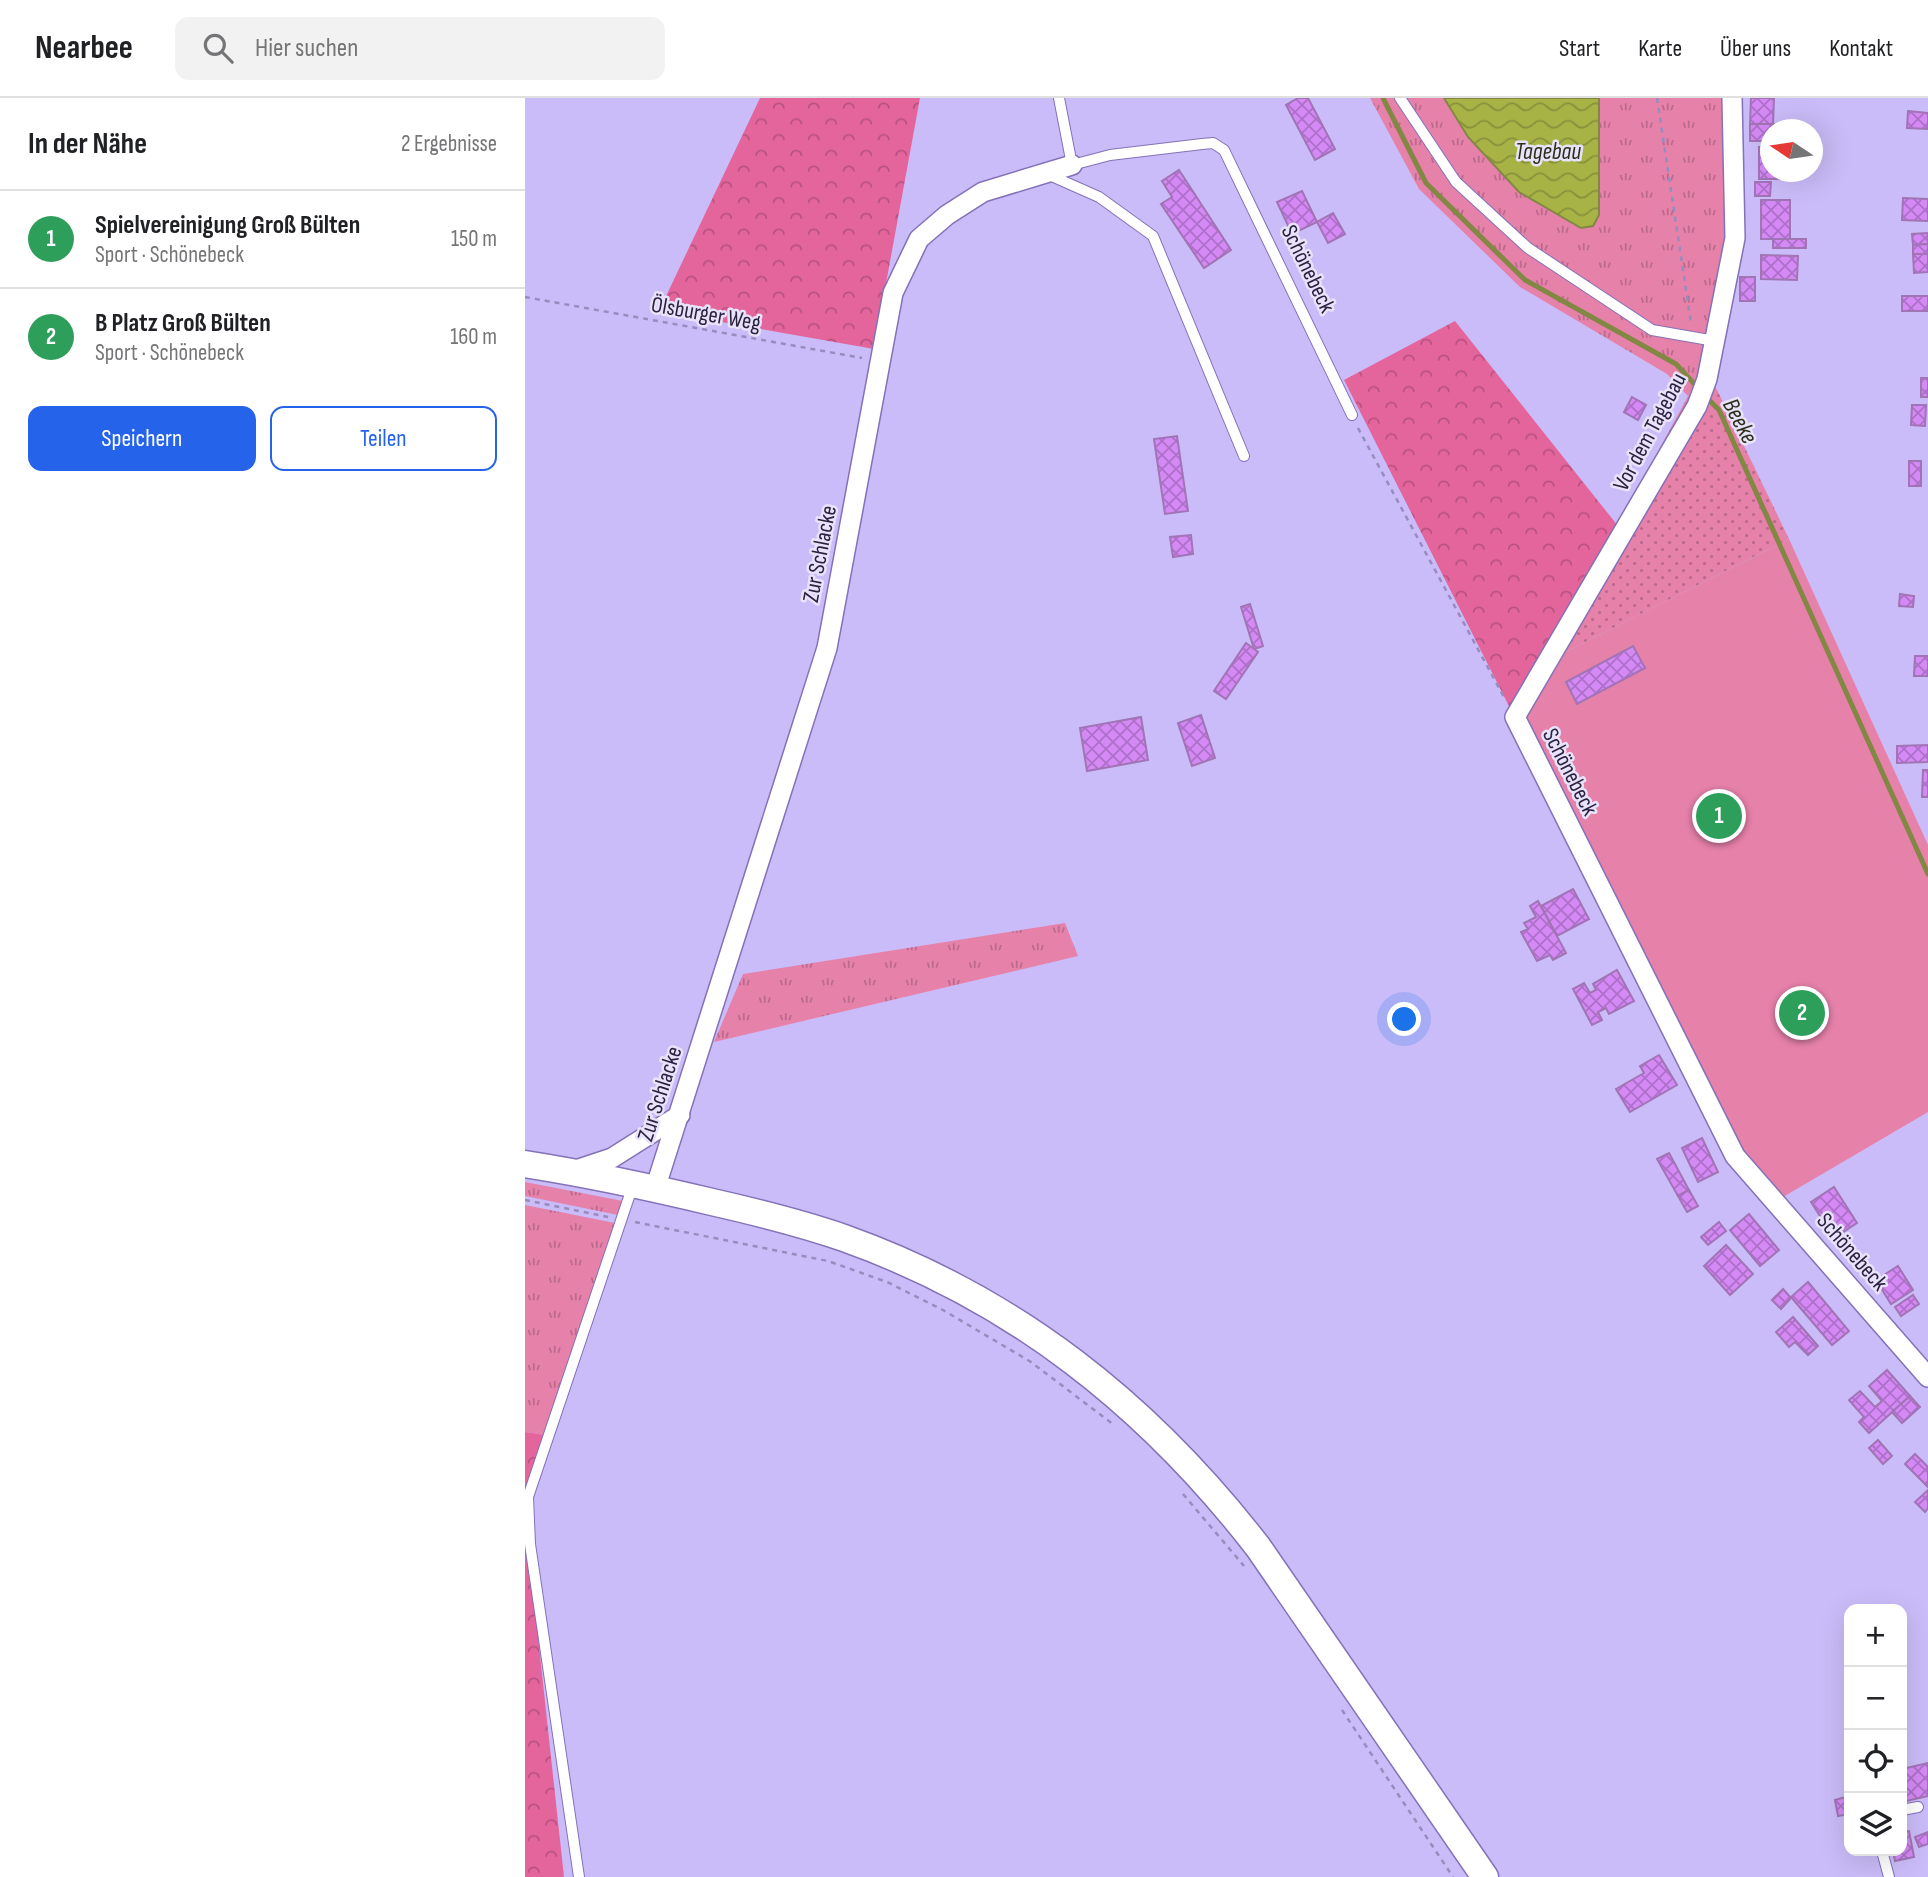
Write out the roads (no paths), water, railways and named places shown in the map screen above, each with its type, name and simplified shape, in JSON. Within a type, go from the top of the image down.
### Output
[{"type":"street","name":"Vor dem Tagebau","points":[[1515,717],[1697,406],[1707,379],[1735,238],[1732,98]]},
{"type":"street","name":"Zur Schlacke","points":[[644,1187],[680,1115],[827,648],[893,293],[919,239],[947,215],[983,192],[1072,165]]},
{"type":"street","name":"Schönebeck","points":[[1515,717],[1735,1156],[1928,1377]]},
{"type":"street","points":[[570,1171],[612,1158],[680,1115]]},
{"type":"street","points":[[525,1164],[644,1187],[804,1225],[843,1238],[920,1269],[993,1307],[1034,1333],[1111,1390],[1181,1456],[1258,1547],[1485,1877]]},
{"type":"lane","points":[[1059,98],[1072,165]]},
{"type":"lane","points":[[1399,98],[1456,182],[1528,248],[1652,330],[1715,341]]},
{"type":"lane","name":"Zur Schlacke","points":[[1072,165],[1110,155],[1202,144],[1213,143],[1224,150]]},
{"type":"lane","name":"Schönebeck","points":[[1224,150],[1352,415]]},
{"type":"lane","points":[[1047,174],[1099,197],[1153,236],[1244,456]]},
{"type":"lane","points":[[579,1877],[530,1544],[528,1497],[621,1219],[644,1187]]},
{"type":"lane","points":[[1907,1809],[1917,1807]]},
{"type":"lane","points":[[1883,1856],[1889,1877]]},
{"type":"water","name":"Tagebau","points":[[1444,98],[1599,98],[1599,215],[1593,226],[1581,228],[1519,192],[1468,137]]},
{"type":"waterway","name":"Beeke","points":[[1383,98],[1426,183],[1525,280],[1676,364],[1699,389]]},
{"type":"waterway","name":"Beeke","points":[[1705,396],[1719,410],[1928,874]]},
{"type":"place","name":"Spielvereinigung Groß Bülten","points":[[1719,816]]},
{"type":"place","name":"B Platz Groß Bülten","points":[[1802,1013]]}]
